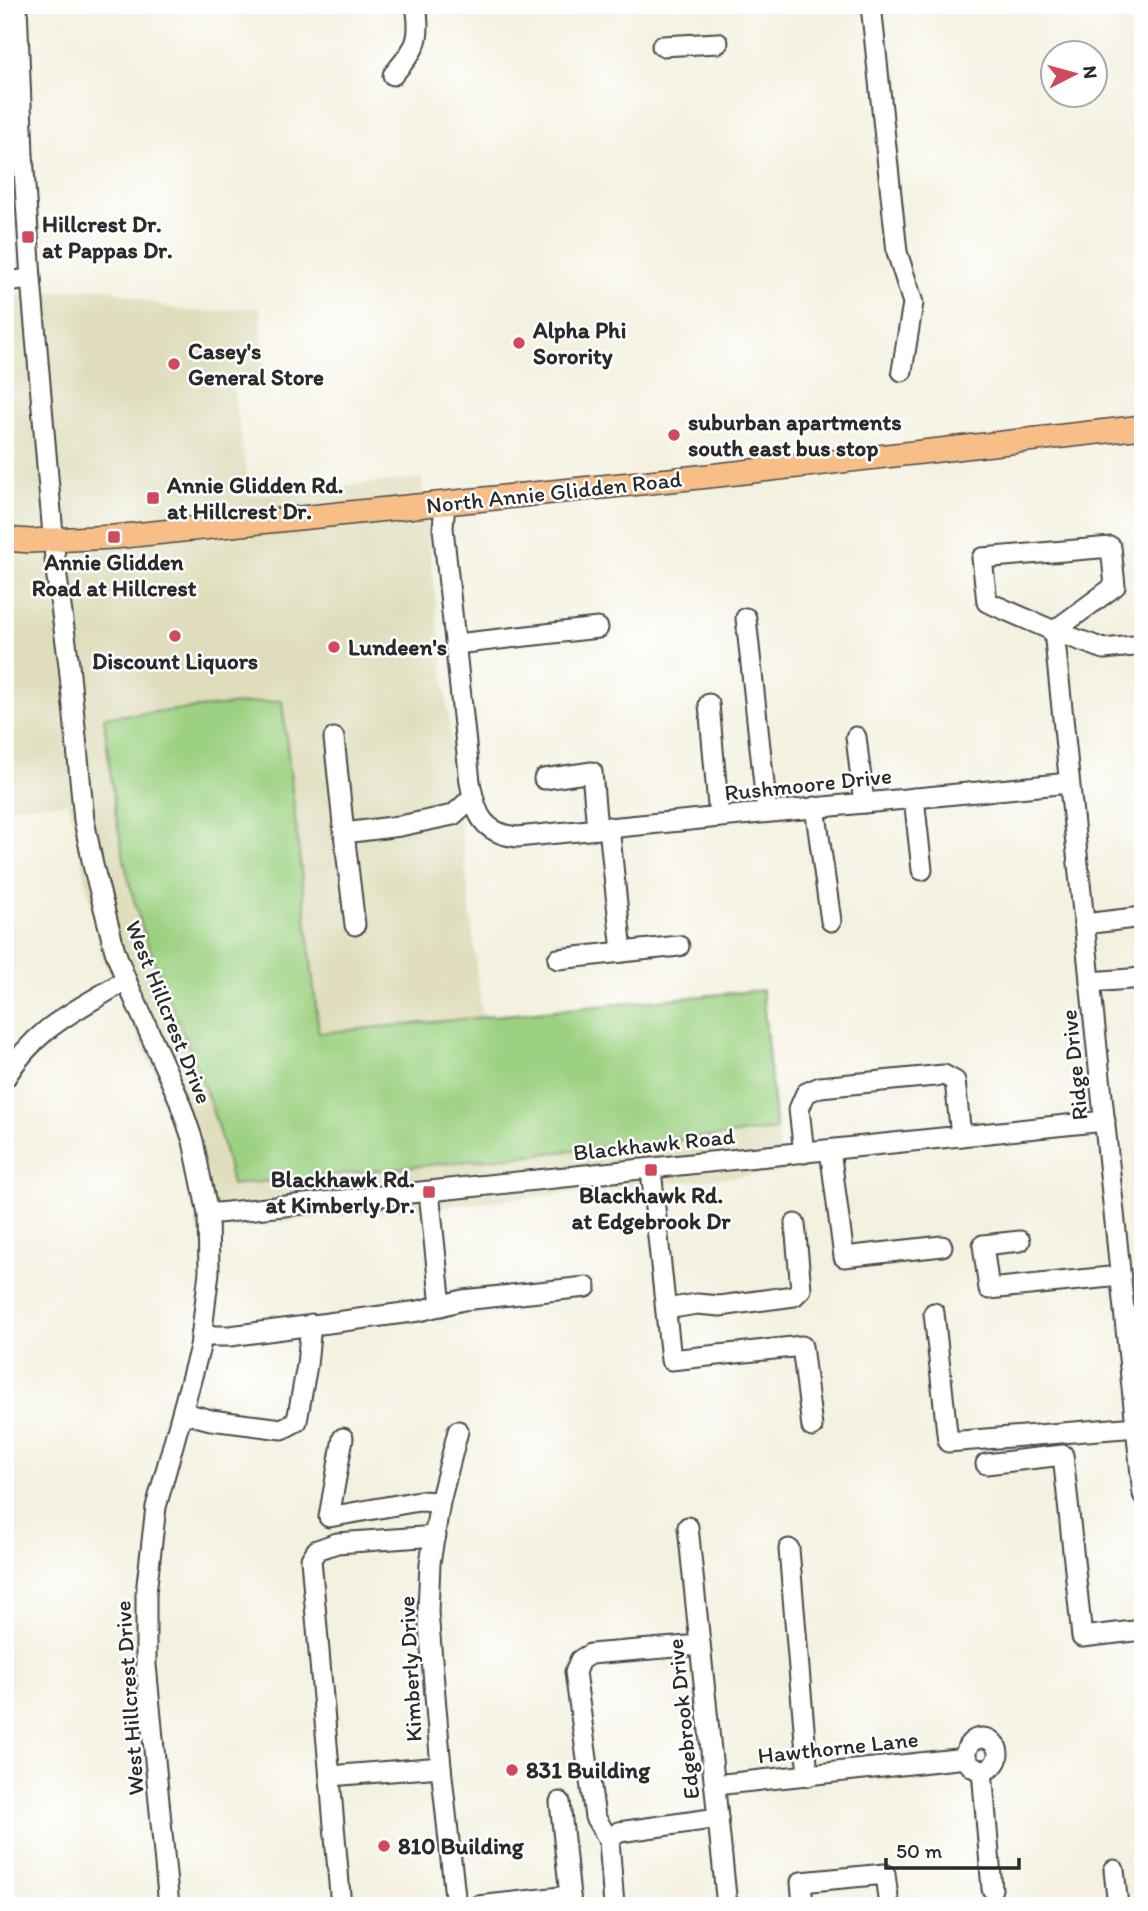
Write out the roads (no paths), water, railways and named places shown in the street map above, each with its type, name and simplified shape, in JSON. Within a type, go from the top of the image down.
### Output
[{"type":"main road","name":"North Annie Glidden Road","points":[[5,539],[114,537],[1143,427]]},
{"type":"street","name":"West Hillcrest Drive","points":[[18,5],[31,279],[54,540],[84,820],[106,921],[126,980],[194,1140],[208,1214],[209,1272],[201,1336],[184,1413],[156,1507],[146,1593],[146,1665],[169,1906]]},
{"type":"street","points":[[393,75],[418,39],[416,5]]},
{"type":"street","points":[[871,5],[897,252],[913,303],[902,370]]},
{"type":"street","points":[[662,46],[718,43]]},
{"type":"street","points":[[5,282],[31,279]]},
{"type":"street","points":[[344,833],[400,826],[453,815],[473,797],[443,528],[445,503]]},
{"type":"street","points":[[1054,631],[1115,586],[1111,547],[982,558],[987,602],[1054,631],[1104,649],[1143,645]]},
{"type":"street","points":[[746,618],[767,812]]},
{"type":"street","points":[[456,644],[598,628]]},
{"type":"street","name":"Ridge Drive","points":[[1054,631],[1143,1494]]},
{"type":"street","points":[[709,705],[719,817]]},
{"type":"street","points":[[856,737],[864,803]]},
{"type":"street","points":[[334,738],[355,925]]},
{"type":"street","points":[[544,779],[592,772],[622,952]]},
{"type":"street","name":"Rushmoore Drive","points":[[473,797],[485,825],[494,831],[517,837],[1069,783]]},
{"type":"street","points":[[914,798],[922,870]]},
{"type":"street","points":[[816,807],[831,921]]},
{"type":"street","points":[[1084,924],[1143,917]]},
{"type":"street","points":[[558,959],[679,946]]},
{"type":"street","points":[[1090,982],[1143,978]]},
{"type":"street","points":[[5,1078],[22,1055],[52,1024],[126,980]]},
{"type":"street","points":[[804,1153],[799,1109],[806,1093],[820,1087],[944,1074],[955,1081],[961,1136]]},
{"type":"street","name":"Blackhawk Road","points":[[208,1214],[1105,1121]]},
{"type":"street","points":[[830,1150],[844,1257],[942,1246]]},
{"type":"street","points":[[652,1170],[671,1360],[802,1346],[812,1427]]},
{"type":"street","points":[[429,1192],[441,1306]]},
{"type":"street","points":[[666,1309],[697,1304],[720,1306],[794,1296],[801,1289],[795,1224]]},
{"type":"street","points":[[1020,1241],[983,1245],[989,1289],[1121,1276]]},
{"type":"street","points":[[201,1336],[230,1336],[441,1306],[463,1300],[586,1287]]},
{"type":"street","points":[[934,1313],[948,1442],[1137,1427]]},
{"type":"street","points":[[184,1413],[211,1420],[282,1429],[297,1421],[311,1324]]},
{"type":"street","name":"Kimberly Drive","points":[[456,1906],[428,1612],[430,1563],[440,1502],[458,1431]]},
{"type":"street","points":[[343,1438],[329,1517],[419,1501],[440,1502]]},
{"type":"street","points":[[986,1464],[1063,1455],[1082,1637],[1143,1630]]},
{"type":"street","name":"Edgebrook Drive","points":[[688,1527],[727,1906]]},
{"type":"street","points":[[341,1906],[312,1559],[317,1550],[337,1543],[436,1536]]},
{"type":"street","points":[[789,1549],[808,1776]]},
{"type":"street","points":[[614,1906],[609,1840],[595,1817],[575,1672],[580,1660],[590,1654],[700,1644]]},
{"type":"street","points":[[984,1738],[993,1742],[998,1752],[993,1766],[982,1770],[972,1767],[966,1758],[967,1747],[974,1740],[984,1738]]},
{"type":"street","name":"Hawthorne Lane","points":[[715,1785],[966,1758]]},
{"type":"street","points":[[330,1776],[441,1766]]},
{"type":"street","points":[[982,1770],[992,1889]]},
{"type":"street","points":[[478,1906],[570,1901],[560,1802]]},
{"type":"street","points":[[609,1840],[619,1832],[718,1818]]},
{"type":"street","points":[[1114,1870],[1118,1906]]},
{"type":"street","points":[[803,1906],[801,1882],[886,1874],[889,1906]]},
{"type":"place","name":"Hillcrest Dr. at Pappas Dr.","points":[[28,237]]},
{"type":"place","name":"Alpha Phi Sorority","points":[[519,343]]},
{"type":"place","name":"Casey's General Store","points":[[174,364]]},
{"type":"place","name":"suburban apartments south east bus stop","points":[[674,435]]},
{"type":"place","name":"Annie Glidden Rd. at Hillcrest Dr.","points":[[153,498]]},
{"type":"place","name":"Annie Glidden Road at Hillcrest","points":[[114,537]]},
{"type":"place","name":"Discount Liquors","points":[[175,636]]},
{"type":"place","name":"Lundeen's","points":[[334,647]]},
{"type":"place","name":"Blackhawk Rd. at Edgebrook Dr","points":[[651,1170]]},
{"type":"place","name":"Blackhawk Rd. at Kimberly Dr.","points":[[429,1192]]},
{"type":"place","name":"831 Building","points":[[512,1770]]},
{"type":"place","name":"810 Building","points":[[384,1846]]}]
